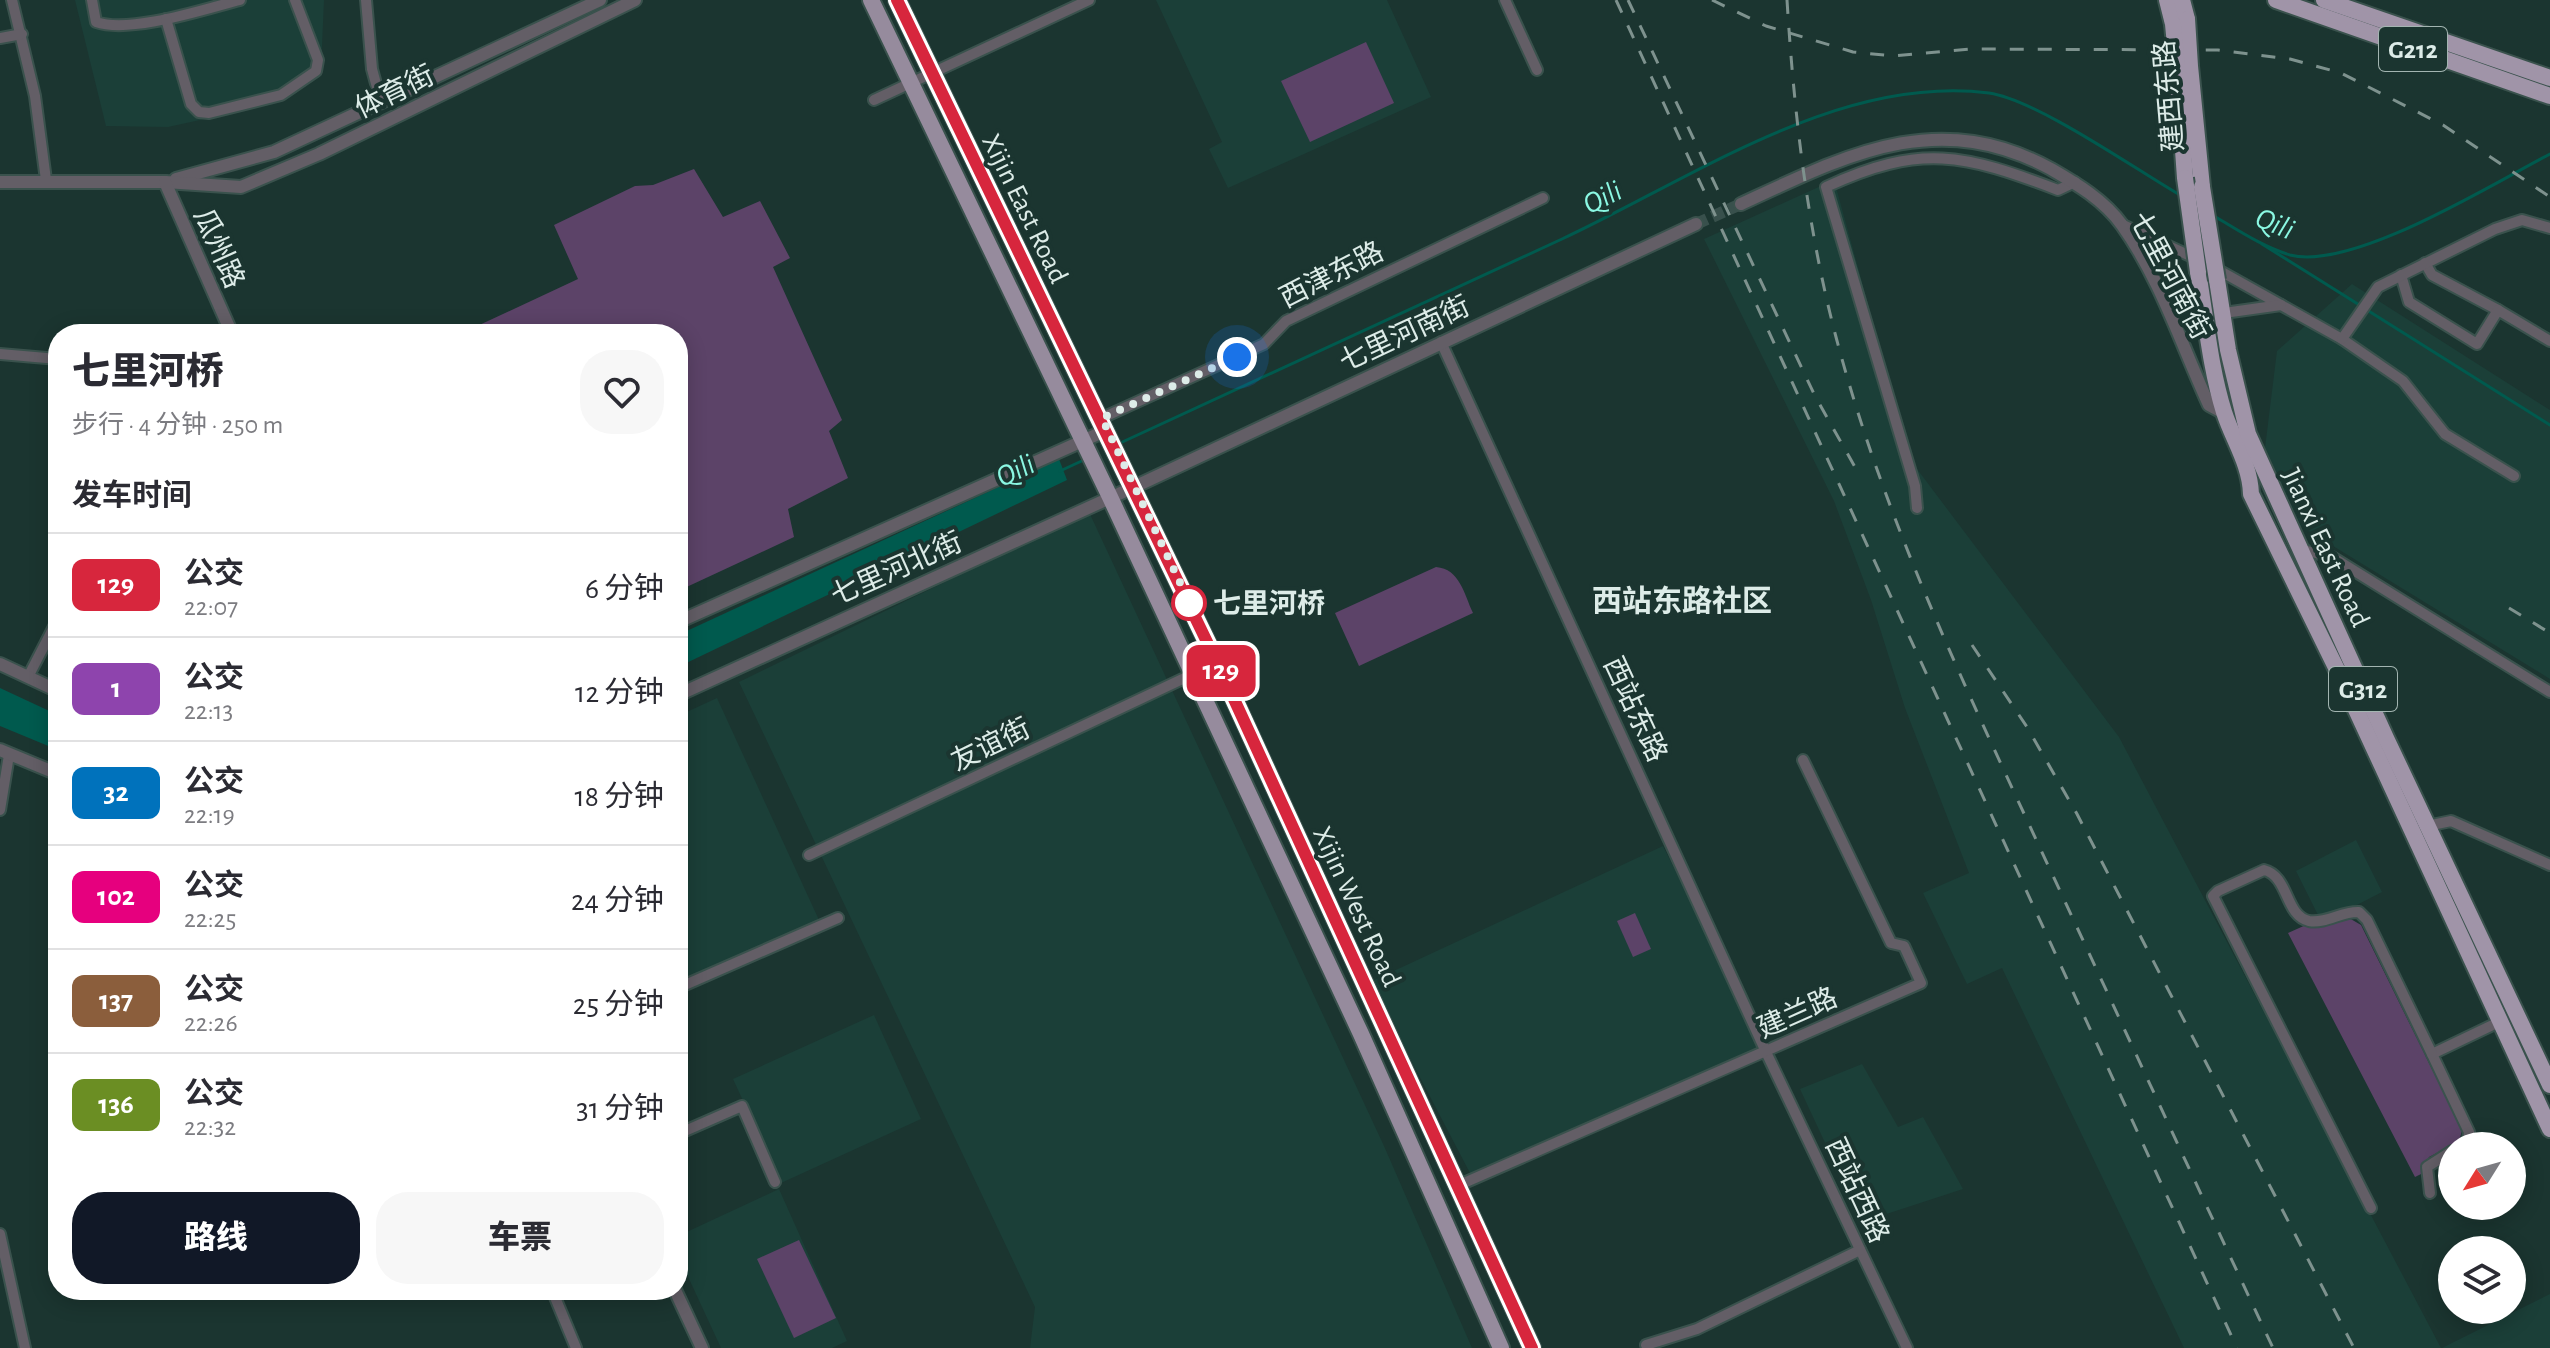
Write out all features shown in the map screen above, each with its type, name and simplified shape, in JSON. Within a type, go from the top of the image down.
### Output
[{"type":"highway","name":"G212","points":[[2276,0],[2550,96]]},
{"type":"highway","name":"G212","points":[[2324,0],[2550,78]]},
{"type":"highway","name":"建西东路","points":[[2179,8],[2184,66],[2217,280]]},
{"type":"highway","name":"建西东路","points":[[2184,66],[2185,178],[2212,366],[2224,413]]},
{"type":"highway","name":"Jianxi East Road","points":[[2217,280],[2248,434],[2427,826],[2550,1085]]},
{"type":"highway","name":"Jianxi East Road","points":[[2224,413],[2250,477],[2251,494],[2346,688],[2550,1129]]},
{"type":"main road","name":"Xijin East Road","points":[[871,0],[1101,478]]},
{"type":"main road","name":"Xijin East Road","points":[[897,0],[1125,467]]},
{"type":"main road","name":"Xijin West Road","points":[[1125,467],[1532,1348]]},
{"type":"main road","name":"Xijin West Road","points":[[1101,478],[1361,1034],[1501,1348]]},
{"type":"main road","points":[[1193,680],[1222,673]]},
{"type":"street","points":[[12,0],[22,34],[46,180]]},
{"type":"street","points":[[92,0],[96,22],[106,25],[166,19],[240,0]]},
{"type":"street","points":[[166,19],[191,104],[199,112],[209,113],[281,95],[316,71],[318,60],[295,0]]},
{"type":"street","points":[[366,0],[372,69],[381,102]]},
{"type":"street","name":"体育街","points":[[165,182],[274,152],[600,0]]},
{"type":"street","name":"体育街","points":[[0,182],[165,182],[241,187],[319,154],[635,0]]},
{"type":"street","points":[[874,100],[1089,0]]},
{"type":"street","points":[[1505,0],[1537,70]]},
{"type":"street","points":[[0,38],[22,34]]},
{"type":"street","name":"七里河南街","points":[[1741,204],[1846,157],[1919,139],[1990,145],[2039,163],[2075,182],[2121,224],[2155,286],[2209,405],[2224,413]]},
{"type":"street","points":[[1917,508],[1915,486],[1826,187],[1892,161],[1920,158],[1965,159],[2058,190],[2075,182]]},
{"type":"street","name":"瓜州路","points":[[165,182],[228,324]]},
{"type":"street","name":"西津东路","points":[[1107,429],[1264,344],[1286,321],[1543,198]]},
{"type":"street","points":[[2344,335],[2373,292],[2401,275],[2495,229],[2522,220],[2550,228]]},
{"type":"street","name":"七里河南街","points":[[1134,487],[1696,224]]},
{"type":"street","points":[[2121,224],[2160,240],[2344,335],[2403,381],[2445,434],[2514,476]]},
{"type":"street","points":[[2425,263],[2432,275],[2550,341]]},
{"type":"street","points":[[2401,275],[2409,302],[2477,344],[2498,310]]},
{"type":"street","points":[[2224,313],[2281,305]]},
{"type":"street","name":"西站东路","points":[[1441,342],[1766,1052]]},
{"type":"street","points":[[0,354],[48,358]]},
{"type":"street","name":"七里河北街","points":[[688,618],[1085,445],[1107,429]]},
{"type":"street","name":"七里河北街","points":[[688,690],[1134,487]]},
{"type":"street","points":[[2299,549],[2332,557],[2550,692]]},
{"type":"street","points":[[28,677],[48,638]]},
{"type":"street","points":[[0,664],[48,686]]},
{"type":"street","name":"友谊街","points":[[809,855],[1193,680]]},
{"type":"street","points":[[0,810],[4,752],[48,770]]},
{"type":"street","name":"建兰路","points":[[1457,1186],[1921,983],[1904,946],[1891,943],[1803,760]]},
{"type":"street","points":[[2427,826],[2451,821],[2550,865]]},
{"type":"street","points":[[2371,1208],[2213,896],[2218,891],[2264,870],[2278,877],[2302,918],[2310,921],[2359,912],[2367,920],[2469,1132]]},
{"type":"street","points":[[688,984],[838,918]]},
{"type":"street","points":[[2432,1054],[2499,1022]]},
{"type":"street","name":"西站西路","points":[[1766,1052],[1907,1348]]},
{"type":"street","points":[[688,1130],[742,1106],[775,1182]]},
{"type":"street","points":[[2430,1193],[2427,1167],[2438,1160]]},
{"type":"street","points":[[0,1234],[25,1348]]},
{"type":"street","points":[[1646,1345],[1697,1329],[1860,1250]]},
{"type":"street","points":[[556,1300],[576,1348]]},
{"type":"street","points":[[680,1300],[702,1348]]},
{"type":"shaded area","points":[[75,0],[324,0],[321,69],[273,104],[168,127],[106,126]]},
{"type":"shaded area","points":[[1156,0],[1387,0],[1431,97],[1228,188],[1209,149],[1222,142]]},
{"type":"shaded area","points":[[1366,42],[1394,103],[1310,142],[1281,81]]},
{"type":"shaded area","points":[[694,169],[723,217],[760,201],[790,258],[773,267],[842,420],[829,431],[848,478],[788,509],[794,537],[688,586],[688,324],[481,324],[578,279],[554,225],[635,186],[653,185]]},
{"type":"shaded area","points":[[1834,180],[1911,461],[2119,737],[2441,1348],[2184,1348],[2002,968],[1967,984],[1923,893],[1969,873],[1905,708],[1871,600],[1834,501],[1704,239]]},
{"type":"shaded area","points":[[2352,284],[2550,410],[2550,679],[2302,527],[2265,448],[2277,351]]},
{"type":"shaded area","points":[[1059,459],[1067,480],[688,662],[688,630]]},
{"type":"shaded area","points":[[1089,512],[1384,1146],[1472,1348],[1030,1348],[1035,1307],[739,682]]},
{"type":"shaded area","points":[[1436,567],[1456,577],[1473,613],[1359,666],[1335,613]]},
{"type":"shaded area","points":[[0,688],[48,710],[48,746],[0,726]]},
{"type":"shaded area","points":[[717,698],[819,920],[688,979],[688,711]]},
{"type":"shaded area","points":[[2356,840],[2382,892],[2322,923],[2296,871]]},
{"type":"shaded area","points":[[1663,846],[1766,1052],[1470,1173],[1370,982]]},
{"type":"shaded area","points":[[2337,911],[2361,925],[2462,1130],[2438,1132],[2438,1152],[2429,1157],[2421,1174],[2415,1177],[2288,933]]},
{"type":"shaded area","points":[[1635,913],[1651,949],[1633,957],[1617,921]]},
{"type":"shaded area","points":[[874,1015],[921,1119],[781,1183],[733,1079]]},
{"type":"shaded area","points":[[1862,1064],[1898,1127],[1923,1117],[1963,1189],[1862,1222],[1800,1089]]},
{"type":"shaded area","points":[[779,1189],[847,1341],[832,1348],[721,1348],[688,1277],[688,1231]]},
{"type":"shaded area","points":[[799,1240],[836,1318],[794,1338],[757,1259]]},
{"type":"shaded area","points":[[2550,1294],[2550,1348],[2442,1348],[2490,1324],[2526,1324],[2526,1306]]},
{"type":"waterway","name":"Qili","points":[[1118,444],[1562,239],[1768,136],[1877,99],[1933,91],[1989,93],[2009,98],[2059,121],[2180,195]]},
{"type":"waterway","name":"Qili","points":[[2214,216],[2280,252],[2317,256],[2349,250],[2422,222],[2550,154]]},
{"type":"waterway","points":[[2262,244],[2361,306]]},
{"type":"waterway","points":[[2367,310],[2550,425]]},
{"type":"waterway","name":"Qili","points":[[1060,471],[1086,459]]},
{"type":"tunnel","points":[[1696,224],[1741,204]]},
{"type":"railway","points":[[1616,0],[2237,1348]]},
{"type":"railway","points":[[1628,0],[1815,396],[1860,476]]},
{"type":"railway","points":[[1712,0],[1766,26],[1853,52],[1893,56],[1970,49],[2218,50],[2290,59],[2341,73],[2443,125],[2550,197]]},
{"type":"railway","points":[[1787,0],[1798,127],[1817,254],[1836,337],[1877,469],[1927,597],[1982,723],[2273,1348]]},
{"type":"railway","points":[[2509,608],[2550,633]]},
{"type":"railway","points":[[1972,645],[2027,727],[2077,814],[2354,1348]]},
{"type":"bus line","name":"129","points":[[897,0],[1222,673],[1532,1348]]},
{"type":"place","name":"七里河桥","points":[[1189,603]]},
{"type":"district","name":"西站东路社区","points":[[1682,601]]},
{"type":"route","points":[[1189,603],[1194,612],[1102,418],[1237,357]]}]
